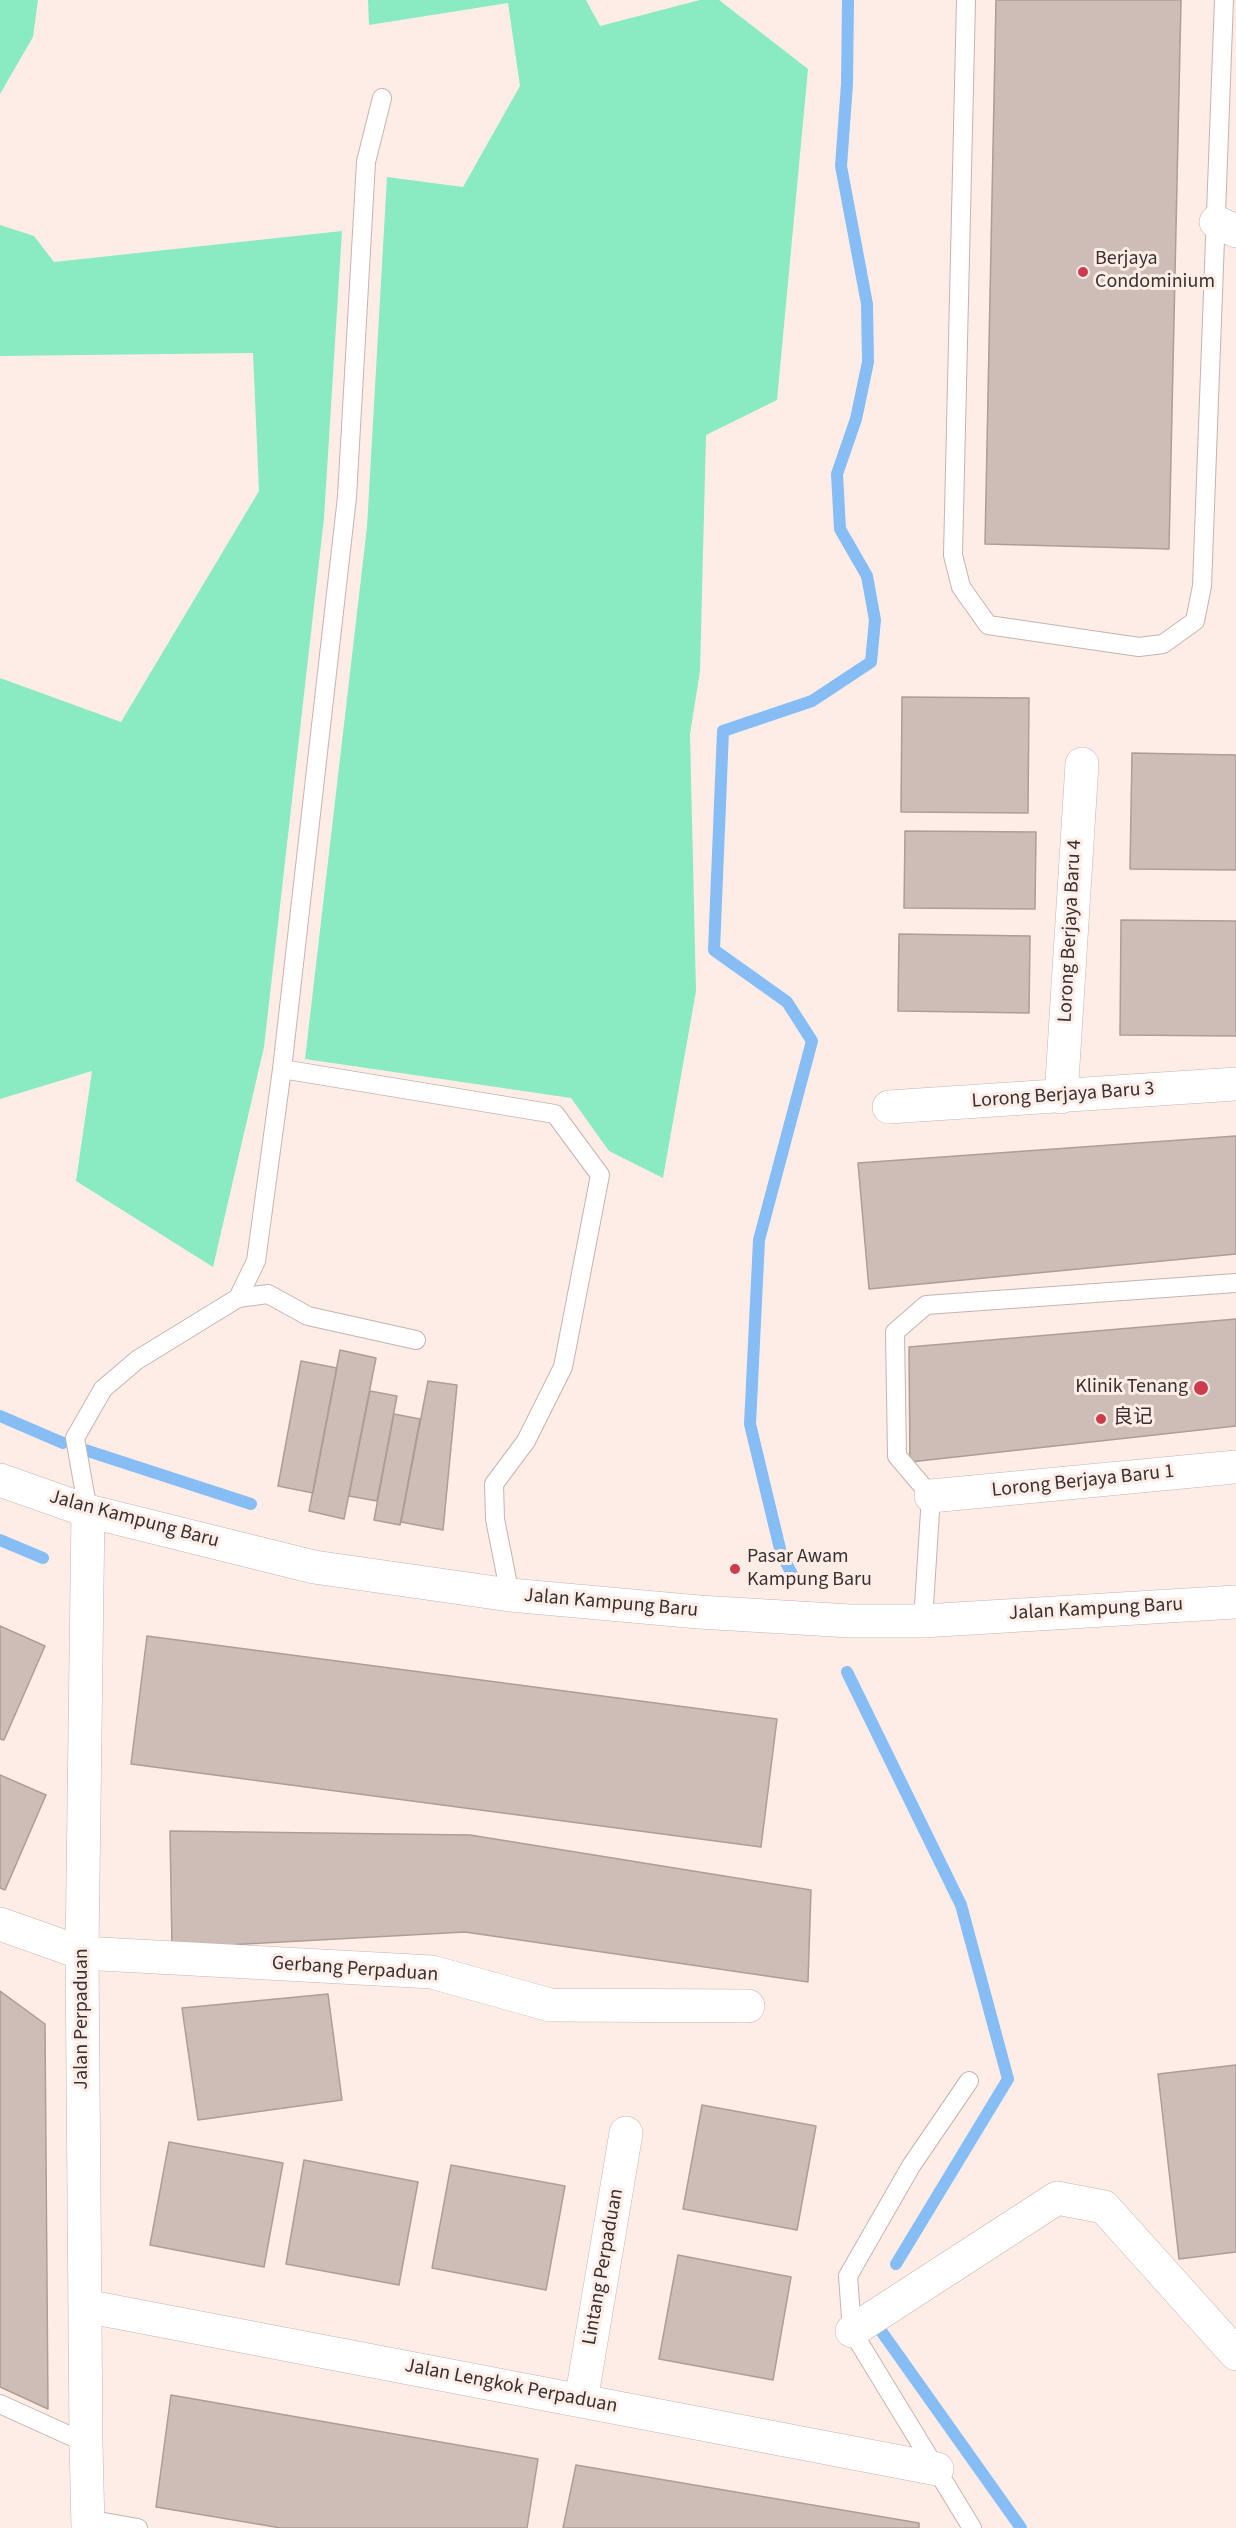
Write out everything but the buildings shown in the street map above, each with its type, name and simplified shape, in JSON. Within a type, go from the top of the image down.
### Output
[{"type":"street","name":"Lorong Berjaya Baru 4","points":[[1061,1097],[1082,764]]},
{"type":"street","name":"Lorong Berjaya Baru 3","points":[[889,1107],[1236,1084]]},
{"type":"street","name":"Lorong Berjaya Baru 1","points":[[931,1496],[1236,1467]]},
{"type":"street","name":"Jalan Kampung Baru","points":[[0,1479],[88,1511],[314,1567],[510,1594],[699,1612],[850,1621],[923,1621],[1236,1602]]},
{"type":"street","name":"Jalan Perpaduan","points":[[88,1511],[82,1953],[88,2524]]},
{"type":"street","name":"Gerbang Perpaduan","points":[[0,1924],[82,1953],[432,1972],[550,2005],[748,2006]]},
{"type":"street","name":"Lintang Perpaduan","points":[[581,2401],[626,2133]]},
{"type":"street","points":[[852,2331],[1057,2198],[1104,2207],[1236,2354]]},
{"type":"street","name":"Jalan Lengkok Perpaduan","points":[[85,2306],[937,2469]]},
{"type":"lane","points":[[966,0],[953,555],[962,587],[988,625],[1139,647],[1163,644],[1195,621],[1202,586],[1226,227],[1224,0]]},
{"type":"lane","points":[[238,1298],[256,1262],[282,1069],[347,497],[366,162],[382,98]]},
{"type":"lane","points":[[282,1069],[555,1114],[600,1175],[563,1367],[526,1441],[494,1484],[495,1519],[510,1594]]},
{"type":"lane","points":[[923,1621],[931,1496],[897,1456],[895,1332],[926,1305],[1236,1283]]},
{"type":"lane","points":[[88,1511],[75,1438],[103,1389],[137,1360],[238,1298],[268,1294],[308,1316],[416,1340]]},
{"type":"lane","points":[[969,2081],[911,2166],[848,2276],[852,2331],[972,2528]]},
{"type":"lane","points":[[0,2404],[86,2443]]},
{"type":"lane","points":[[88,2524],[138,2528]]},
{"type":"green space","points":[[0,0],[38,0],[33,37],[0,94]]},
{"type":"green space","points":[[368,0],[586,0],[600,26],[700,0],[719,0],[808,69],[777,400],[706,435],[700,671],[690,734],[696,991],[663,1178],[609,1151],[571,1098],[305,1059],[367,527],[387,177],[463,187],[520,86],[508,3],[369,25]]},
{"type":"green space","points":[[0,225],[34,236],[54,262],[342,231],[324,518],[264,1047],[213,1267],[76,1181],[92,1071],[0,1099],[0,678],[121,722],[259,491],[253,353],[0,356]]},
{"type":"waterway","points":[[794,1578],[781,1553],[750,1424],[759,1240],[812,1041],[787,1002],[714,950],[723,731],[812,701],[871,662],[875,620],[867,576],[840,529],[837,474],[856,419],[868,362],[867,304],[841,166],[847,84],[848,0]]},
{"type":"waterway","points":[[0,1416],[63,1443]]},
{"type":"waterway","points":[[85,1450],[251,1504]]},
{"type":"waterway","points":[[0,1540],[43,1558]]},
{"type":"waterway","points":[[847,1672],[961,1905],[1008,2079],[896,2264]]},
{"type":"waterway","points":[[879,2328],[1021,2528]]},
{"type":"place","name":"Berjaya Condominium","points":[[1083,272]]},
{"type":"place","name":"Klinik Tenang","points":[[1201,1388]]},
{"type":"place","name":"良记","points":[[1101,1419]]},
{"type":"place","name":"Pasar Awam Kampung Baru","points":[[735,1569]]}]
